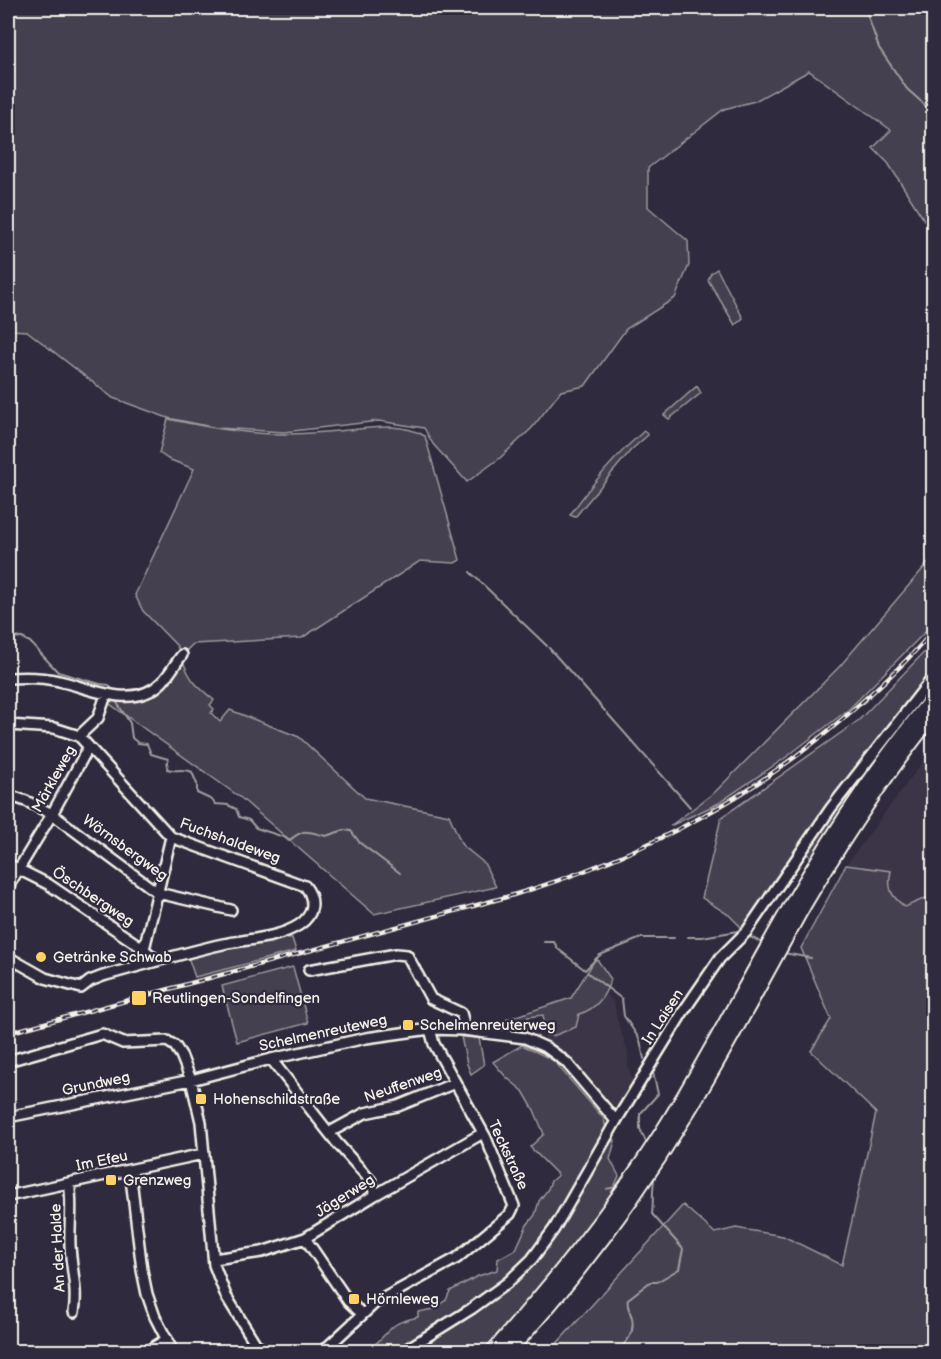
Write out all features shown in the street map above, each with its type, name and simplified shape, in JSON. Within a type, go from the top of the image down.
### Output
[{"type":"highway","points":[[782,934],[809,876],[857,801],[933,697]]},
{"type":"highway","points":[[507,1352],[562,1289],[670,1131],[782,934],[860,815],[933,713]]},
{"type":"highway","points":[[493,1352],[625,1198]]},
{"type":"street","points":[[8,678],[60,681],[106,695],[126,696],[145,693],[162,682],[182,656]]},
{"type":"street","name":"In Laisen","points":[[402,1352],[471,1309],[507,1282],[532,1259],[554,1229],[616,1121],[683,1012],[720,958],[747,931],[831,808],[933,676]]},
{"type":"street","points":[[8,725],[54,728],[79,736],[99,718],[106,695]]},
{"type":"street","name":"Fuchshaldeweg","points":[[79,736],[171,837],[305,886],[312,900],[311,913],[299,925],[277,935],[224,944],[157,961]]},
{"type":"street","name":"Märkleweg","points":[[8,887],[88,748]]},
{"type":"street","name":"Wörnsbergweg","points":[[8,795],[52,814],[158,892],[231,910]]},
{"type":"street","points":[[135,967],[158,892],[171,837]]},
{"type":"street","name":"Öschbergweg","points":[[8,864],[48,884],[141,947],[157,961]]},
{"type":"street","points":[[309,970],[396,954],[407,955],[431,999],[461,1013],[464,1020],[463,1030]]},
{"type":"street","points":[[8,957],[45,978],[81,988],[90,981],[157,961]]},
{"type":"street","name":"Schelmenreuteweg","points":[[191,1080],[366,1038],[430,1029],[463,1030],[525,1038],[547,1048],[566,1062],[616,1121]]},
{"type":"street","name":"Teckstraße","points":[[322,1352],[388,1294],[457,1258],[510,1214],[514,1206],[483,1133],[434,1044],[430,1029]]},
{"type":"street","points":[[8,1061],[102,1034],[123,1043],[167,1041],[175,1046],[191,1080],[200,1116],[214,1259],[226,1296],[263,1352]]},
{"type":"street","points":[[271,1059],[337,1143],[371,1181],[375,1195]]},
{"type":"street","name":"Grundweg","points":[[8,1117],[191,1080]]},
{"type":"street","name":"Neuffenweg","points":[[330,1132],[365,1113],[398,1106],[455,1083]]},
{"type":"street","name":"Jägerweg","points":[[214,1259],[262,1252],[305,1238],[483,1133]]},
{"type":"street","name":"Im Efeu","points":[[8,1196],[203,1154]]},
{"type":"street","points":[[130,1170],[146,1288],[155,1317],[173,1352]]},
{"type":"street","name":"An der Halde","points":[[69,1183],[71,1193],[70,1246],[76,1302],[74,1312]]},
{"type":"street","points":[[305,1238],[348,1301],[363,1314]]},
{"type":"street","points":[[146,1352],[167,1339]]},
{"type":"street","points":[[245,1352],[255,1343]]},
{"type":"shaded area","points":[[8,8],[933,8],[933,234],[888,163],[873,148],[891,130],[809,71],[755,101],[724,109],[648,168],[648,207],[688,241],[689,265],[675,298],[626,329],[585,386],[561,391],[532,428],[500,458],[467,482],[433,444],[424,428],[379,421],[284,432],[217,428],[168,418],[113,398],[27,331],[8,330]]},
{"type":"shaded area","points":[[717,269],[743,318],[735,325],[708,280],[711,273]]},
{"type":"shaded area","points":[[697,386],[701,393],[669,419],[664,415]]},
{"type":"shaded area","points":[[168,419],[225,430],[268,434],[397,427],[425,436],[460,560],[455,563],[420,561],[302,638],[193,644],[182,655],[176,645],[143,611],[135,595],[194,469],[159,453]]},
{"type":"shaded area","points":[[644,431],[648,435],[631,450],[575,517],[570,515],[604,471]]},
{"type":"shaded area","points":[[933,557],[933,621],[926,631],[849,709],[785,758],[717,804],[670,826],[715,792],[840,666]]},
{"type":"shaded area","points":[[933,643],[933,672],[830,808],[743,929],[729,915],[702,898],[721,818],[859,720]]},
{"type":"shaded area","points":[[181,656],[193,681],[214,700],[210,705],[214,709],[211,713],[220,722],[230,710],[299,737],[365,798],[449,815],[462,845],[484,863],[496,887],[374,914],[241,798],[89,689],[121,692],[141,690],[159,679]]},
{"type":"shaded area","points":[[933,681],[933,688],[872,768],[812,857],[805,853],[833,809]]},
{"type":"shaded area","points":[[933,748],[933,895],[905,907],[893,898],[888,884],[891,871],[846,865]]},
{"type":"shaded area","points":[[846,865],[891,871],[891,892],[905,907],[933,895],[933,1351],[550,1351],[683,1205],[715,1233],[736,1228],[783,1236],[842,1265],[876,1113],[811,1051],[831,1019],[801,948]]},
{"type":"shaded area","points":[[277,937],[292,938],[296,951],[195,977],[187,954]]},
{"type":"shaded area","points":[[596,958],[611,979],[600,1001],[591,1009],[579,1014],[576,1027],[553,1036],[546,1035],[543,1015],[528,1017],[525,1038],[502,1032],[507,1019],[571,998]]},
{"type":"shaded area","points":[[293,967],[308,1023],[237,1042],[222,986]]},
{"type":"shaded area","points":[[606,994],[614,1003],[628,1052],[628,1066],[633,1082],[620,1107],[607,1108],[542,1044],[546,1035],[553,1036],[579,1014],[591,1010]]},
{"type":"shaded area","points":[[461,1037],[479,1038],[484,1065],[471,1074],[467,1064]]},
{"type":"shaded area","points":[[522,1045],[553,1060],[604,1119],[606,1129],[550,1229],[528,1257],[505,1280],[469,1307],[396,1351],[362,1352],[372,1347],[397,1323],[418,1317],[418,1312],[433,1309],[446,1300],[450,1291],[478,1276],[497,1270],[498,1259],[516,1249],[527,1225],[535,1215],[539,1201],[551,1181],[558,1175],[530,1147],[544,1134],[534,1110],[523,1091],[493,1062]]},
{"type":"shaded area","points":[[613,1133],[615,1141],[610,1159],[619,1176],[614,1187],[606,1189],[616,1188],[538,1292],[486,1350],[411,1352],[533,1260]]},
{"type":"waterway","points":[[865,8],[879,48],[907,89],[934,113]]},
{"type":"waterway","points":[[470,572],[547,646]]},
{"type":"waterway","points":[[8,636],[30,642],[58,672],[109,685],[112,689]]},
{"type":"waterway","points":[[549,648],[605,711]]},
{"type":"waterway","points":[[114,698],[130,723],[132,738],[138,743],[147,744],[151,754],[168,759],[167,769],[192,772],[197,784],[197,793],[212,800],[215,804],[228,805],[236,809],[239,817],[249,820],[256,828],[284,837],[289,841],[303,832],[326,836],[344,830],[351,831],[360,843],[400,873]]},
{"type":"waterway","points":[[607,713],[690,807]]},
{"type":"waterway","points":[[688,937],[738,931]]},
{"type":"waterway","points":[[746,935],[765,944]]},
{"type":"waterway","points":[[544,942],[554,942],[558,949],[585,970],[600,955],[641,938],[674,938]]},
{"type":"waterway","points":[[784,953],[811,958]]},
{"type":"waterway","points":[[588,973],[622,999],[624,1016],[640,1040],[644,1059]]},
{"type":"waterway","points":[[648,1146],[640,1129],[640,1114],[658,1094],[652,1068]]},
{"type":"waterway","points":[[616,1352],[627,1341],[631,1333],[633,1323],[628,1299],[650,1282],[657,1282],[679,1269],[683,1249],[652,1214],[656,1172]]},
{"type":"railway","points":[[8,1033],[510,896],[607,862],[698,819],[784,765],[864,700],[909,657],[934,629]]},
{"type":"place","name":"Getränke Schwab","points":[[41,957]]},
{"type":"place","name":"Reutlingen-Sondelfingen","points":[[139,998]]},
{"type":"place","name":"Schelmenreuterweg","points":[[408,1025]]},
{"type":"place","name":"Hohenschildstraße","points":[[201,1099]]},
{"type":"place","name":"Grenzweg","points":[[111,1180]]},
{"type":"place","name":"Hörnleweg","points":[[354,1299]]}]
